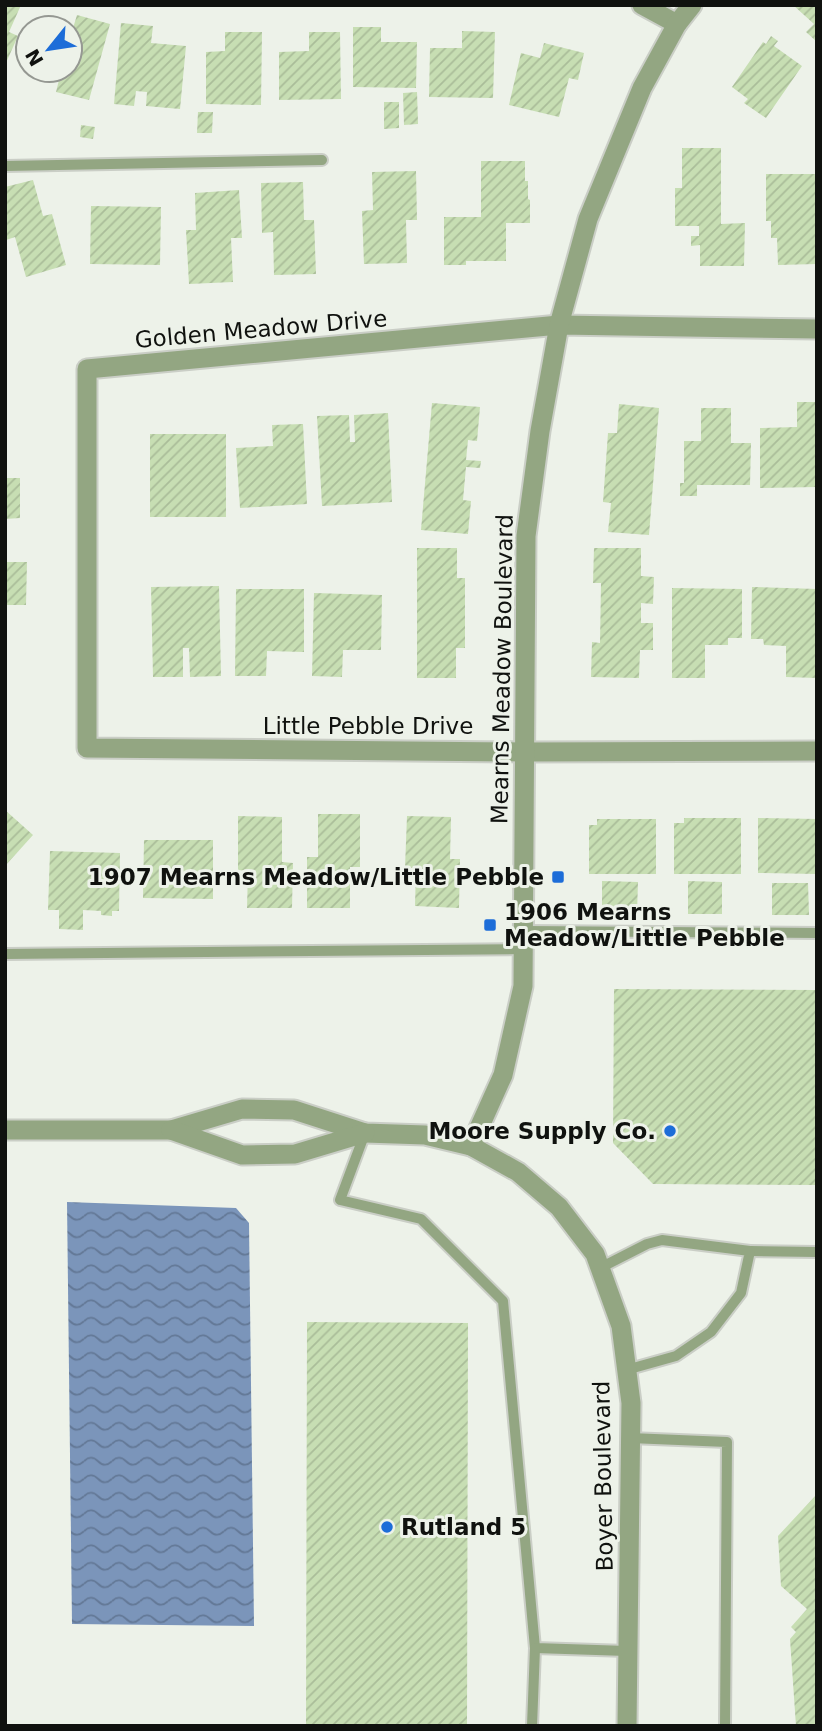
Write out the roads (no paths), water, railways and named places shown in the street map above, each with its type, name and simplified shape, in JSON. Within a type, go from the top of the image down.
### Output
[{"type":"street","points":[[642,5],[677,24]]},
{"type":"street","name":"Mearns Meadow Boulevard","points":[[471,1146],[503,1075],[523,986],[526,536],[540,431],[559,326],[588,219],[642,88],[677,24],[692,5]]},
{"type":"street","name":"Golden Meadow Drive","points":[[87,748],[87,369],[559,326],[817,329]]},
{"type":"street","name":"Little Pebble Drive","points":[[87,748],[523,752],[817,751]]},
{"type":"street","name":"Boyer Boulevard","points":[[5,1130],[171,1130],[242,1110],[295,1110],[365,1133],[425,1135],[471,1146],[518,1172],[559,1207],[595,1254],[621,1326],[631,1403],[627,1726]]},
{"type":"street","name":"Boyer Boulevard","points":[[171,1130],[242,1155],[295,1154],[365,1133]]},
{"type":"lane","points":[[5,166],[321,160]]},
{"type":"lane","points":[[5,954],[817,933]]},
{"type":"lane","points":[[365,1133],[340,1200],[421,1219],[503,1301],[535,1648],[532,1726]]},
{"type":"lane","points":[[600,1268],[647,1244],[662,1240],[750,1251],[817,1252]]},
{"type":"lane","points":[[626,1370],[676,1356],[711,1332],[741,1293],[750,1251]]},
{"type":"lane","points":[[630,1438],[727,1442],[725,1726]]},
{"type":"lane","points":[[535,1648],[627,1651]]},
{"type":"water","points":[[67,1202],[236,1208],[249,1223],[254,1626],[72,1624]]},
{"type":"place","name":"1907 Mearns Meadow/Little Pebble","points":[[558,877]]},
{"type":"place","name":"1906 Mearns Meadow/Little Pebble","points":[[490,925]]},
{"type":"place","name":"Moore Supply Co.","points":[[670,1131]]},
{"type":"place","name":"Rutland 5","points":[[387,1527]]}]
